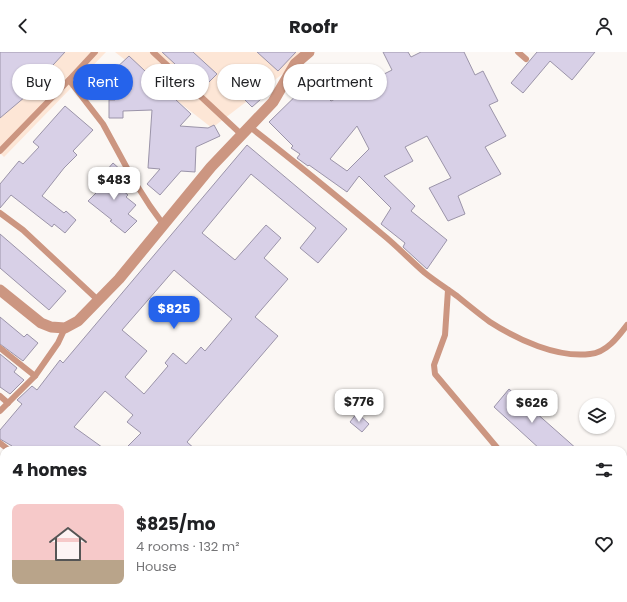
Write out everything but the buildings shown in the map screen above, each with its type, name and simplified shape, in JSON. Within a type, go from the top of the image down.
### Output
[{"type":"street","points":[[0,290],[41,323],[51,327],[65,328],[78,321],[119,279],[211,167],[273,102],[295,64],[309,52]]},
{"type":"lane","points":[[0,151],[95,52]]},
{"type":"lane","points":[[153,52],[242,136]]},
{"type":"lane","points":[[518,52],[526,59]]},
{"type":"lane","points":[[69,80],[103,124],[134,181],[163,224]]},
{"type":"lane","points":[[250,127],[328,188],[426,274],[491,322],[520,339],[541,348],[566,354],[590,354],[601,352],[627,325]]},
{"type":"lane","points":[[0,213],[23,230],[99,301]]},
{"type":"lane","points":[[448,290],[445,335],[434,365],[435,374],[496,446]]},
{"type":"lane","points":[[0,411],[36,376],[58,343],[65,328]]},
{"type":"lane","points":[[0,348],[36,376]]},
{"type":"lane","points":[[0,396],[8,403]]},
{"type":"shaded area","points":[[0,52],[106,52],[94,64],[73,64],[73,86],[65,94],[65,64],[12,64],[12,100],[59,100],[4,157],[0,153]]},
{"type":"shaded area","points":[[115,52],[304,52],[295,64],[283,64],[283,74],[275,80],[275,64],[217,64],[217,100],[249,100],[212,128],[176,100],[209,100],[209,64],[141,64],[141,72],[133,66],[133,64],[130,64]]}]
